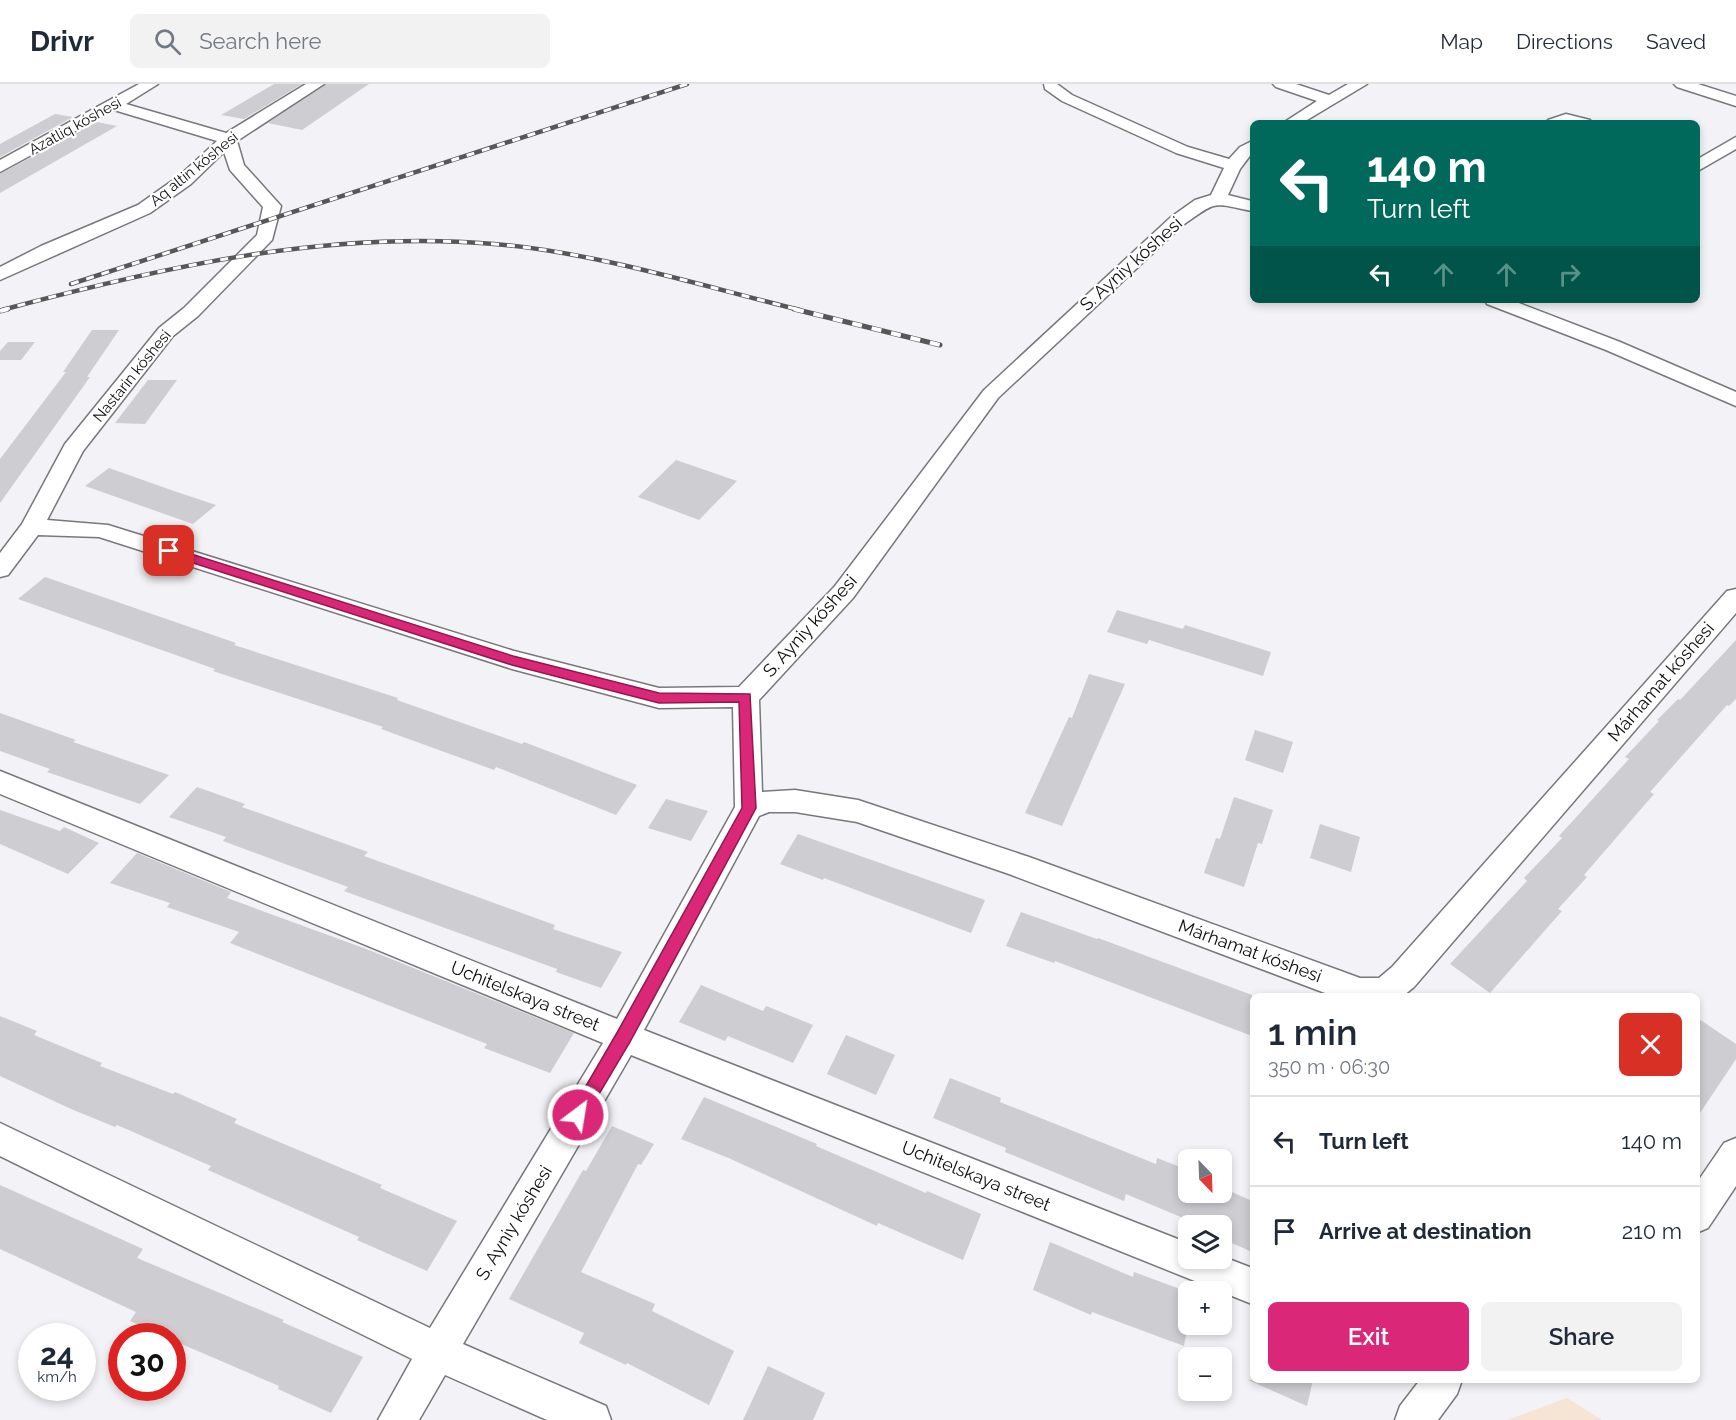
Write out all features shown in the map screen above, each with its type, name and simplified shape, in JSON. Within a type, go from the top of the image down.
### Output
[{"type":"street","name":"Azatliq kóshesi","points":[[0,167],[150,84]]},
{"type":"street","name":"Aq altin kóshesi","points":[[0,274],[47,250],[144,209],[185,180],[228,139],[316,84]]},
{"type":"street","points":[[1281,84],[1328,100]]},
{"type":"street","points":[[1296,120],[1359,84]]},
{"type":"street","points":[[1682,84],[1736,101]]},
{"type":"street","points":[[1050,86],[1073,101],[1182,150],[1232,165]]},
{"type":"street","points":[[113,105],[228,139]]},
{"type":"street","name":"Nastarin kóshesi","points":[[0,569],[32,526],[73,449],[166,332],[191,312],[266,236],[272,206],[236,166],[228,139]]},
{"type":"street","points":[[1700,164],[1736,142]]},
{"type":"street","points":[[1250,147],[1242,152],[1232,165],[1218,198],[1250,206]]},
{"type":"street","name":"S. Ayniy kóshesi","points":[[746,697],[844,592],[991,394],[1177,220],[1201,204],[1218,198]]},
{"type":"street","points":[[1510,303],[1736,400]]},
{"type":"street","points":[[32,526],[100,530],[512,660],[659,698],[746,697],[749,808]]},
{"type":"street","name":"Márhamat kóshesi","points":[[749,808],[768,801],[795,801],[858,811],[1019,865],[1360,992],[1385,992],[1403,977],[1736,597]]},
{"type":"street","name":"Uchitelskaya street","points":[[0,782],[624,1036],[1250,1285]]},
{"type":"street","name":"S. Ayniy kóshesi","points":[[397,1420],[624,1036],[749,808]]},
{"type":"street","points":[[0,1139],[438,1352],[592,1420]]},
{"type":"street","points":[[1700,1210],[1736,1155]]},
{"type":"street","points":[[1414,1420],[1441,1383]]},
{"type":"shaded area","points":[[1567,1398],[1602,1420],[1507,1420]]},
{"type":"building","points":[[274,84],[302,84],[244,119],[221,115]]},
{"type":"building","points":[[326,84],[369,84],[302,130],[268,123]]},
{"type":"building","points":[[55,114],[73,117],[0,157],[0,144]]},
{"type":"building","points":[[97,122],[117,126],[0,193],[0,174]]},
{"type":"building","points":[[92,330],[119,330],[87,377],[90,377],[0,503],[0,459],[66,372],[63,372]]},
{"type":"building","points":[[8,342],[35,342],[21,360],[0,360],[0,351]]},
{"type":"building","points":[[148,380],[177,380],[145,424],[115,423]]},
{"type":"building","points":[[676,460],[737,481],[699,520],[638,497]]},
{"type":"building","points":[[109,468],[216,505],[193,524],[85,486]]},
{"type":"building","points":[[45,577],[236,643],[234,645],[398,698],[397,700],[522,744],[524,742],[637,785],[616,815],[496,767],[494,770],[381,729],[383,727],[213,671],[215,669],[18,599]]},
{"type":"building","points":[[1117,610],[1183,629],[1185,625],[1271,652],[1263,676],[1149,640],[1147,644],[1107,632]]},
{"type":"building","points":[[1736,640],[1736,699],[1729,706],[1727,705],[1650,792],[1654,794],[1584,875],[1587,877],[1558,909],[1562,911],[1490,993],[1450,964],[1527,881],[1524,878],[1562,838],[1559,836],[1629,759],[1625,757],[1659,721],[1657,720],[1678,699],[1680,700]]},
{"type":"building","points":[[1089,674],[1125,684],[1062,826],[1025,813],[1069,717],[1072,718]]},
{"type":"building","points":[[0,713],[76,740],[73,742],[169,775],[140,804],[47,772],[50,769],[0,751]]},
{"type":"building","points":[[1255,730],[1293,742],[1283,773],[1245,760]]},
{"type":"building","points":[[197,787],[245,804],[242,807],[368,852],[364,856],[555,925],[553,929],[622,952],[601,988],[556,972],[557,969],[344,891],[348,887],[223,841],[226,837],[169,817]]},
{"type":"building","points":[[1234,797],[1273,810],[1262,844],[1258,843],[1244,887],[1204,873],[1216,838],[1220,839]]},
{"type":"building","points":[[666,799],[708,811],[691,841],[648,828]]},
{"type":"building","points":[[0,810],[60,831],[64,827],[99,843],[68,874],[0,844]]},
{"type":"building","points":[[1320,824],[1360,837],[1351,872],[1310,858]]},
{"type":"building","points":[[798,834],[985,900],[971,933],[780,864]]},
{"type":"building","points":[[137,853],[231,892],[227,898],[369,950],[574,1033],[550,1073],[484,1048],[487,1044],[230,943],[239,932],[167,907],[170,903],[110,883]]},
{"type":"building","points":[[1021,912],[1098,938],[1250,994],[1250,1035],[1055,961],[1054,963],[1006,946]]},
{"type":"building","points":[[701,985],[763,1011],[766,1006],[813,1025],[793,1063],[728,1036],[725,1041],[679,1022]]},
{"type":"building","points":[[0,1016],[37,1031],[34,1035],[102,1063],[100,1066],[173,1094],[175,1092],[237,1119],[234,1123],[382,1185],[380,1188],[457,1221],[427,1271],[357,1240],[359,1237],[208,1170],[211,1166],[117,1125],[115,1127],[71,1109],[0,1076]]},
{"type":"building","points":[[1700,1020],[1736,1044],[1736,1059],[1700,1113]]},
{"type":"building","points":[[846,1035],[895,1055],[876,1095],[827,1074]]},
{"type":"building","points":[[950,1078],[1001,1098],[1000,1102],[1156,1164],[1157,1158],[1178,1166],[1178,1203],[1232,1203],[1232,1192],[1250,1200],[1250,1251],[1232,1243],[1232,1215],[1178,1216],[1126,1194],[1124,1201],[1005,1152],[1006,1148],[933,1118]]},
{"type":"building","points":[[704,1097],[926,1193],[927,1191],[981,1214],[963,1260],[878,1223],[877,1226],[731,1159],[681,1139]]},
{"type":"building","points":[[612,1126],[654,1144],[641,1165],[638,1164],[581,1272],[655,1304],[652,1311],[734,1351],[709,1405],[627,1363],[626,1365],[579,1343],[584,1333],[509,1299],[583,1170],[586,1171]]},
{"type":"building","points":[[0,1185],[143,1249],[137,1258],[284,1320],[282,1322],[363,1357],[331,1413],[278,1389],[279,1386],[186,1346],[186,1323],[135,1323],[130,1321],[136,1312],[0,1249]]},
{"type":"building","points":[[1050,1242],[1133,1277],[1134,1272],[1178,1288],[1178,1335],[1186,1335],[1184,1346],[1092,1312],[1091,1315],[1033,1290]]},
{"type":"building","points":[[768,1366],[825,1393],[813,1420],[743,1420]]},
{"type":"building","points":[[1255,1383],[1312,1383],[1307,1406]]},
{"type":"railway","points":[[71,284],[687,84]]},
{"type":"railway","points":[[2,310],[123,280],[246,256],[307,247],[369,242],[432,241],[494,244],[570,254],[648,271],[800,310]]},
{"type":"railway","points":[[0,311],[8,309]]},
{"type":"railway","points":[[794,309],[940,345]]},
{"type":"route","points":[[169,551],[512,660],[659,698],[746,697],[749,808],[578,1115]]}]
